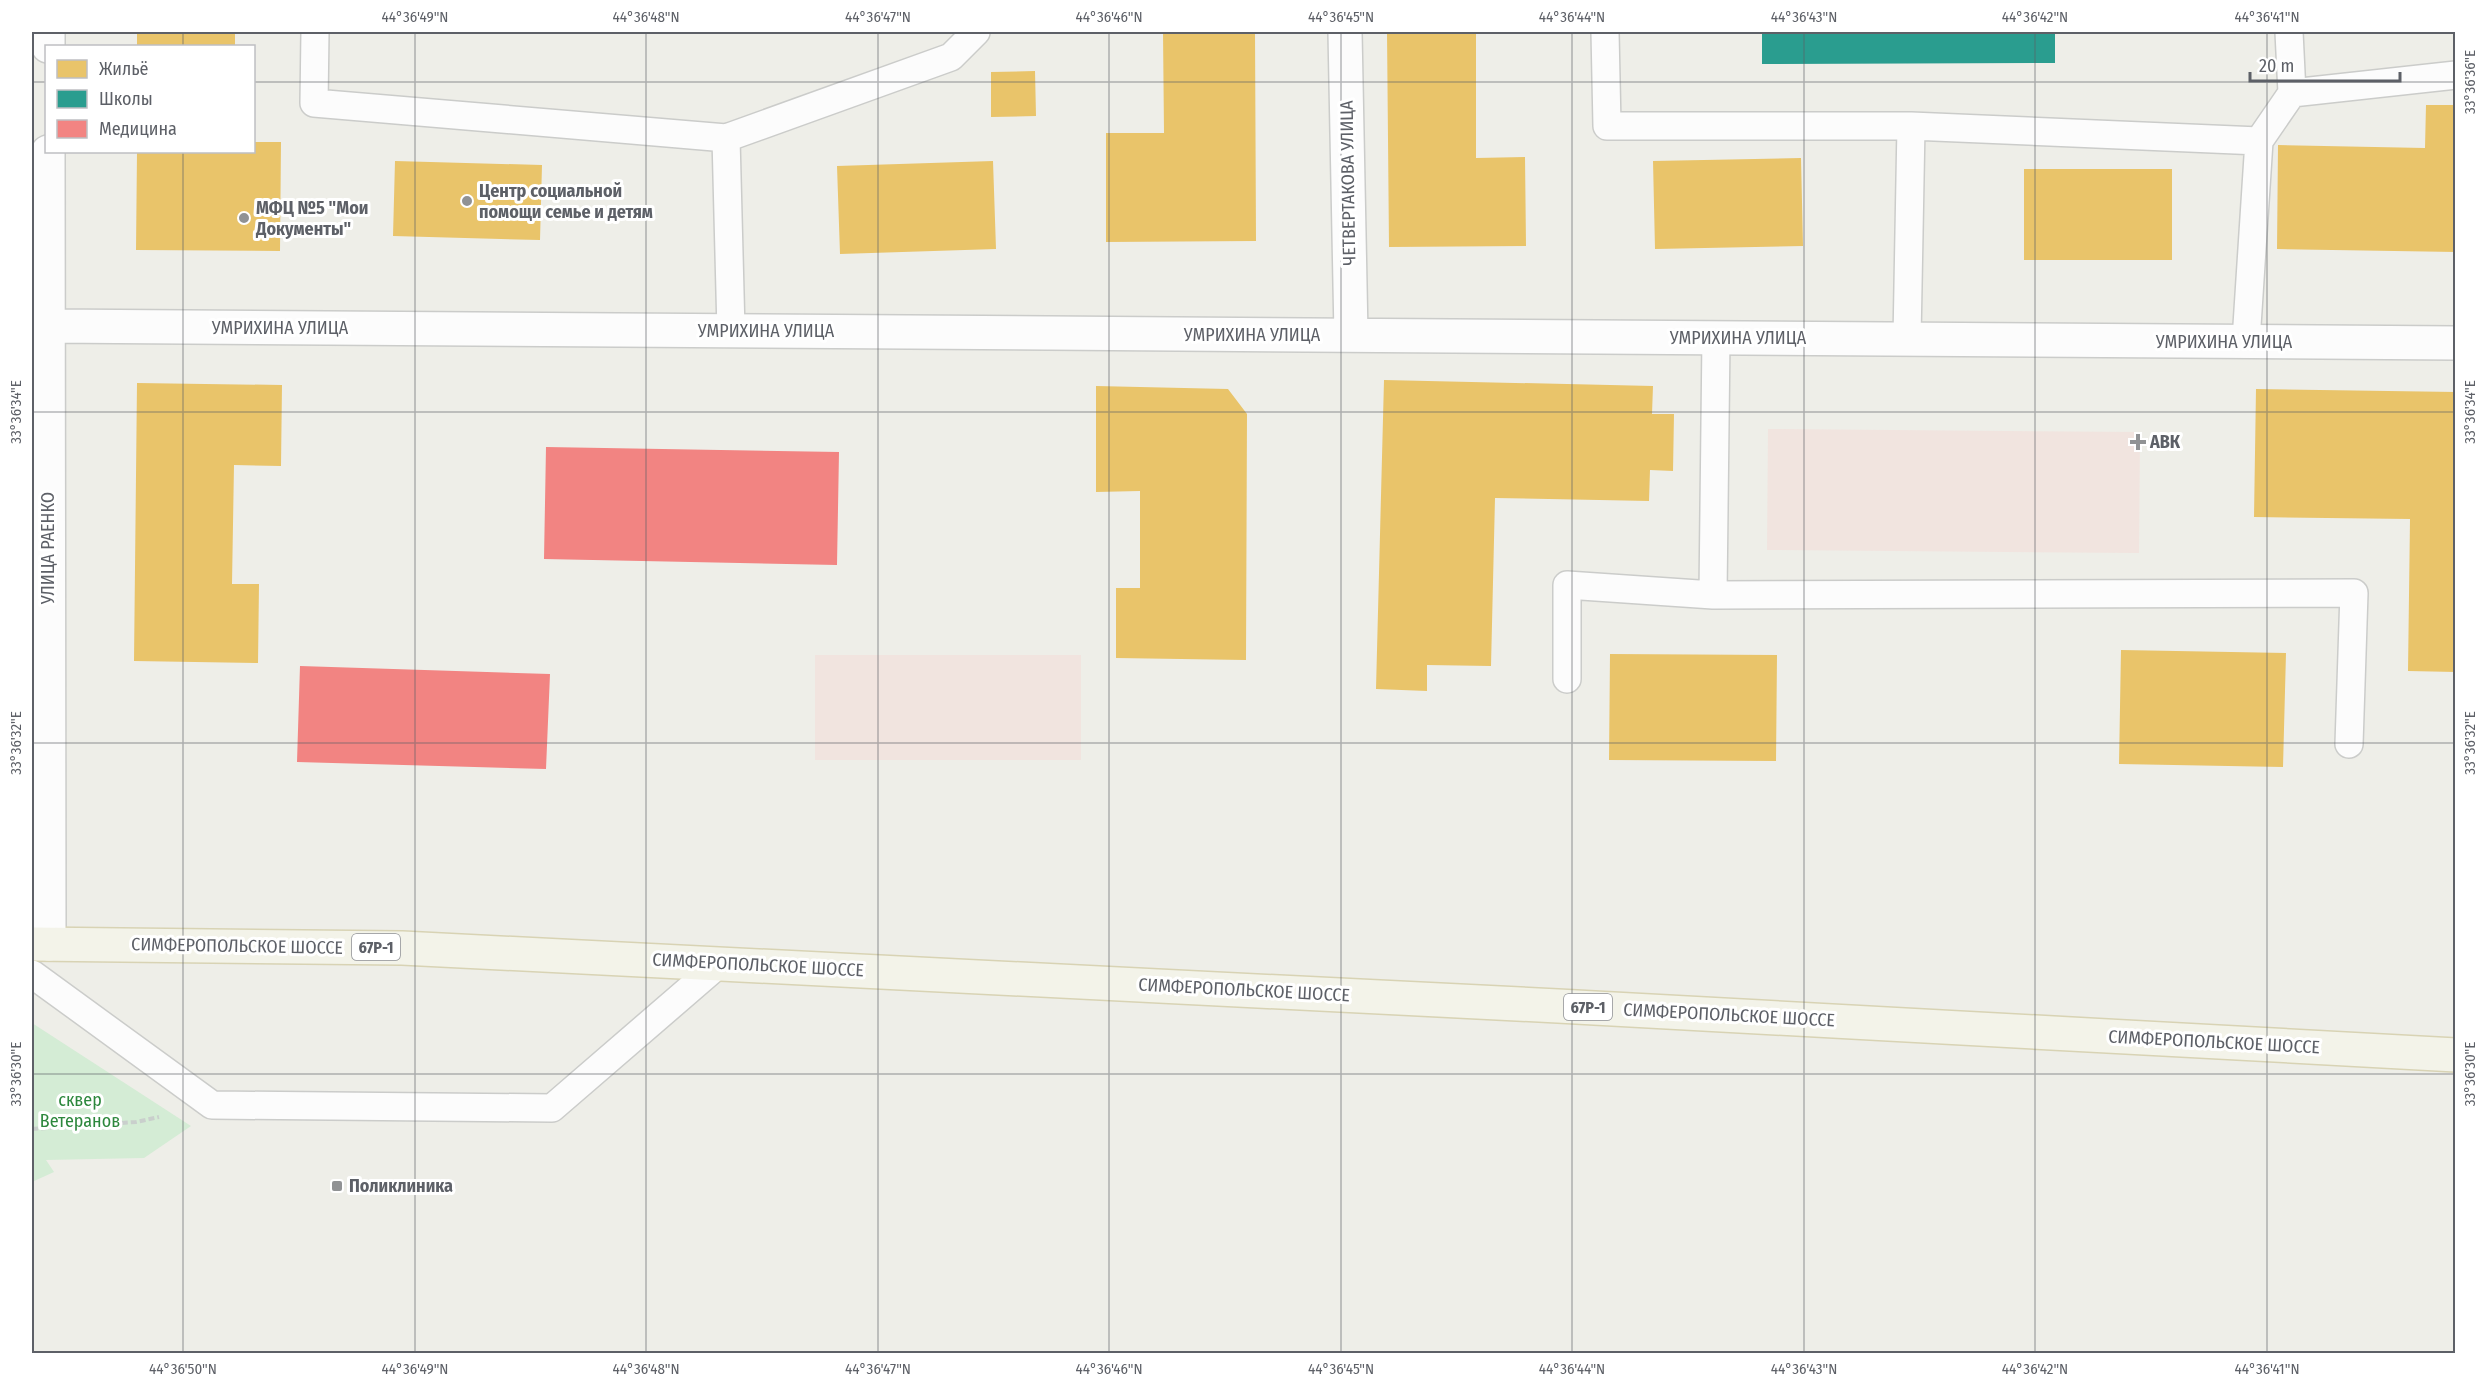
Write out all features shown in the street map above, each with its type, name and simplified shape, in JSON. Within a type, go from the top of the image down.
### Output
[{"type":"main road","name":"СИМФЕРОПОЛЬСКОЕ ШОССЕ","points":[[40,944],[402,948],[2456,1055]]},
{"type":"street","name":"ЧЕТВЕРТАКОВА УЛИЦА","points":[[1345,32],[1351,335]]},
{"type":"street","name":"УЛИЦА РАЕНКО","points":[[40,944],[48,153]]},
{"type":"street","name":"УМРИХИНА УЛИЦА","points":[[48,326],[2456,343]]},
{"type":"lane","points":[[315,32],[314,103],[726,138],[951,57],[976,32]]},
{"type":"lane","points":[[1605,32],[1607,126],[1911,126],[2259,141]]},
{"type":"lane","points":[[2246,341],[2259,141],[2292,93],[2289,32]]},
{"type":"lane","points":[[2292,93],[2456,75]]},
{"type":"lane","points":[[1907,339],[1911,126]]},
{"type":"lane","points":[[726,138],[731,331]]},
{"type":"lane","points":[[1713,595],[1716,338]]},
{"type":"lane","points":[[1567,679],[1567,585],[1713,595],[2354,593],[2349,744]]},
{"type":"lane","points":[[32,974],[212,1105],[552,1108],[720,963]]},
{"type":"path","points":[[32,1129],[136,1122],[212,1105]]},
{"type":"shaded area","points":[[1768,429],[2140,432],[2139,553],[1767,550]]},
{"type":"shaded area","points":[[815,655],[1081,655],[1081,760],[815,760]]},
{"type":"green space","name":"сквер Ветеранов","points":[[32,1023],[191,1126],[144,1158],[46,1160],[54,1172],[32,1182]]},
{"type":"building: Жильё","points":[[137,32],[235,32],[235,45],[137,45]]},
{"type":"building: Жильё","points":[[1163,32],[1255,32],[1256,241],[1106,242],[1106,133],[1164,133]]},
{"type":"building: Жильё","points":[[1387,32],[1476,32],[1476,158],[1525,157],[1526,246],[1389,247]]},
{"type":"building: Жильё","points":[[1035,71],[1036,116],[991,117],[991,72]]},
{"type":"building: Жильё","points":[[2426,105],[2456,105],[2456,252],[2277,249],[2278,145],[2425,148]]},
{"type":"building: Жильё","points":[[255,142],[281,142],[280,251],[136,250],[137,153],[255,153]]},
{"type":"building: Жильё","points":[[1801,158],[1803,246],[1655,249],[1653,161]]},
{"type":"building: Жильё","points":[[395,161],[542,165],[540,240],[393,236]]},
{"type":"building: Жильё","points":[[993,161],[996,249],[840,254],[837,166]]},
{"type":"building: Жильё","points":[[2024,169],[2172,169],[2172,260],[2024,260]]},
{"type":"building: Жильё","points":[[1384,380],[1653,386],[1652,414],[1674,414],[1673,471],[1650,470],[1649,501],[1495,498],[1491,666],[1427,665],[1427,691],[1376,689]]},
{"type":"building: Жильё","points":[[137,383],[282,385],[281,466],[234,465],[232,584],[259,584],[258,663],[134,661]]},
{"type":"building: Жильё","points":[[1096,386],[1228,389],[1247,414],[1246,660],[1116,658],[1116,588],[1140,588],[1140,491],[1096,492]]},
{"type":"building: Жильё","points":[[2256,389],[2456,392],[2456,672],[2408,671],[2410,519],[2254,517]]},
{"type":"building: Жильё","points":[[2121,650],[2286,653],[2283,767],[2119,764]]},
{"type":"building: Жильё","points":[[1610,654],[1777,655],[1776,761],[1609,760]]},
{"type":"building: Школы","points":[[1762,32],[2055,32],[2055,63],[1762,64]]},
{"type":"building: Медицина","points":[[546,447],[839,452],[837,565],[544,559]]},
{"type":"building: Медицина","points":[[300,666],[550,674],[546,769],[297,762]]},
{"type":"place","name":"Центр социальной помощи семье и детям","points":[[467,201]]},
{"type":"place","name":"МФЦ №5 \"Мои Документы\"","points":[[244,218]]},
{"type":"place","name":"АВК","points":[[2138,442]]},
{"type":"place","name":"Поликлиника","points":[[337,1186]]}]
